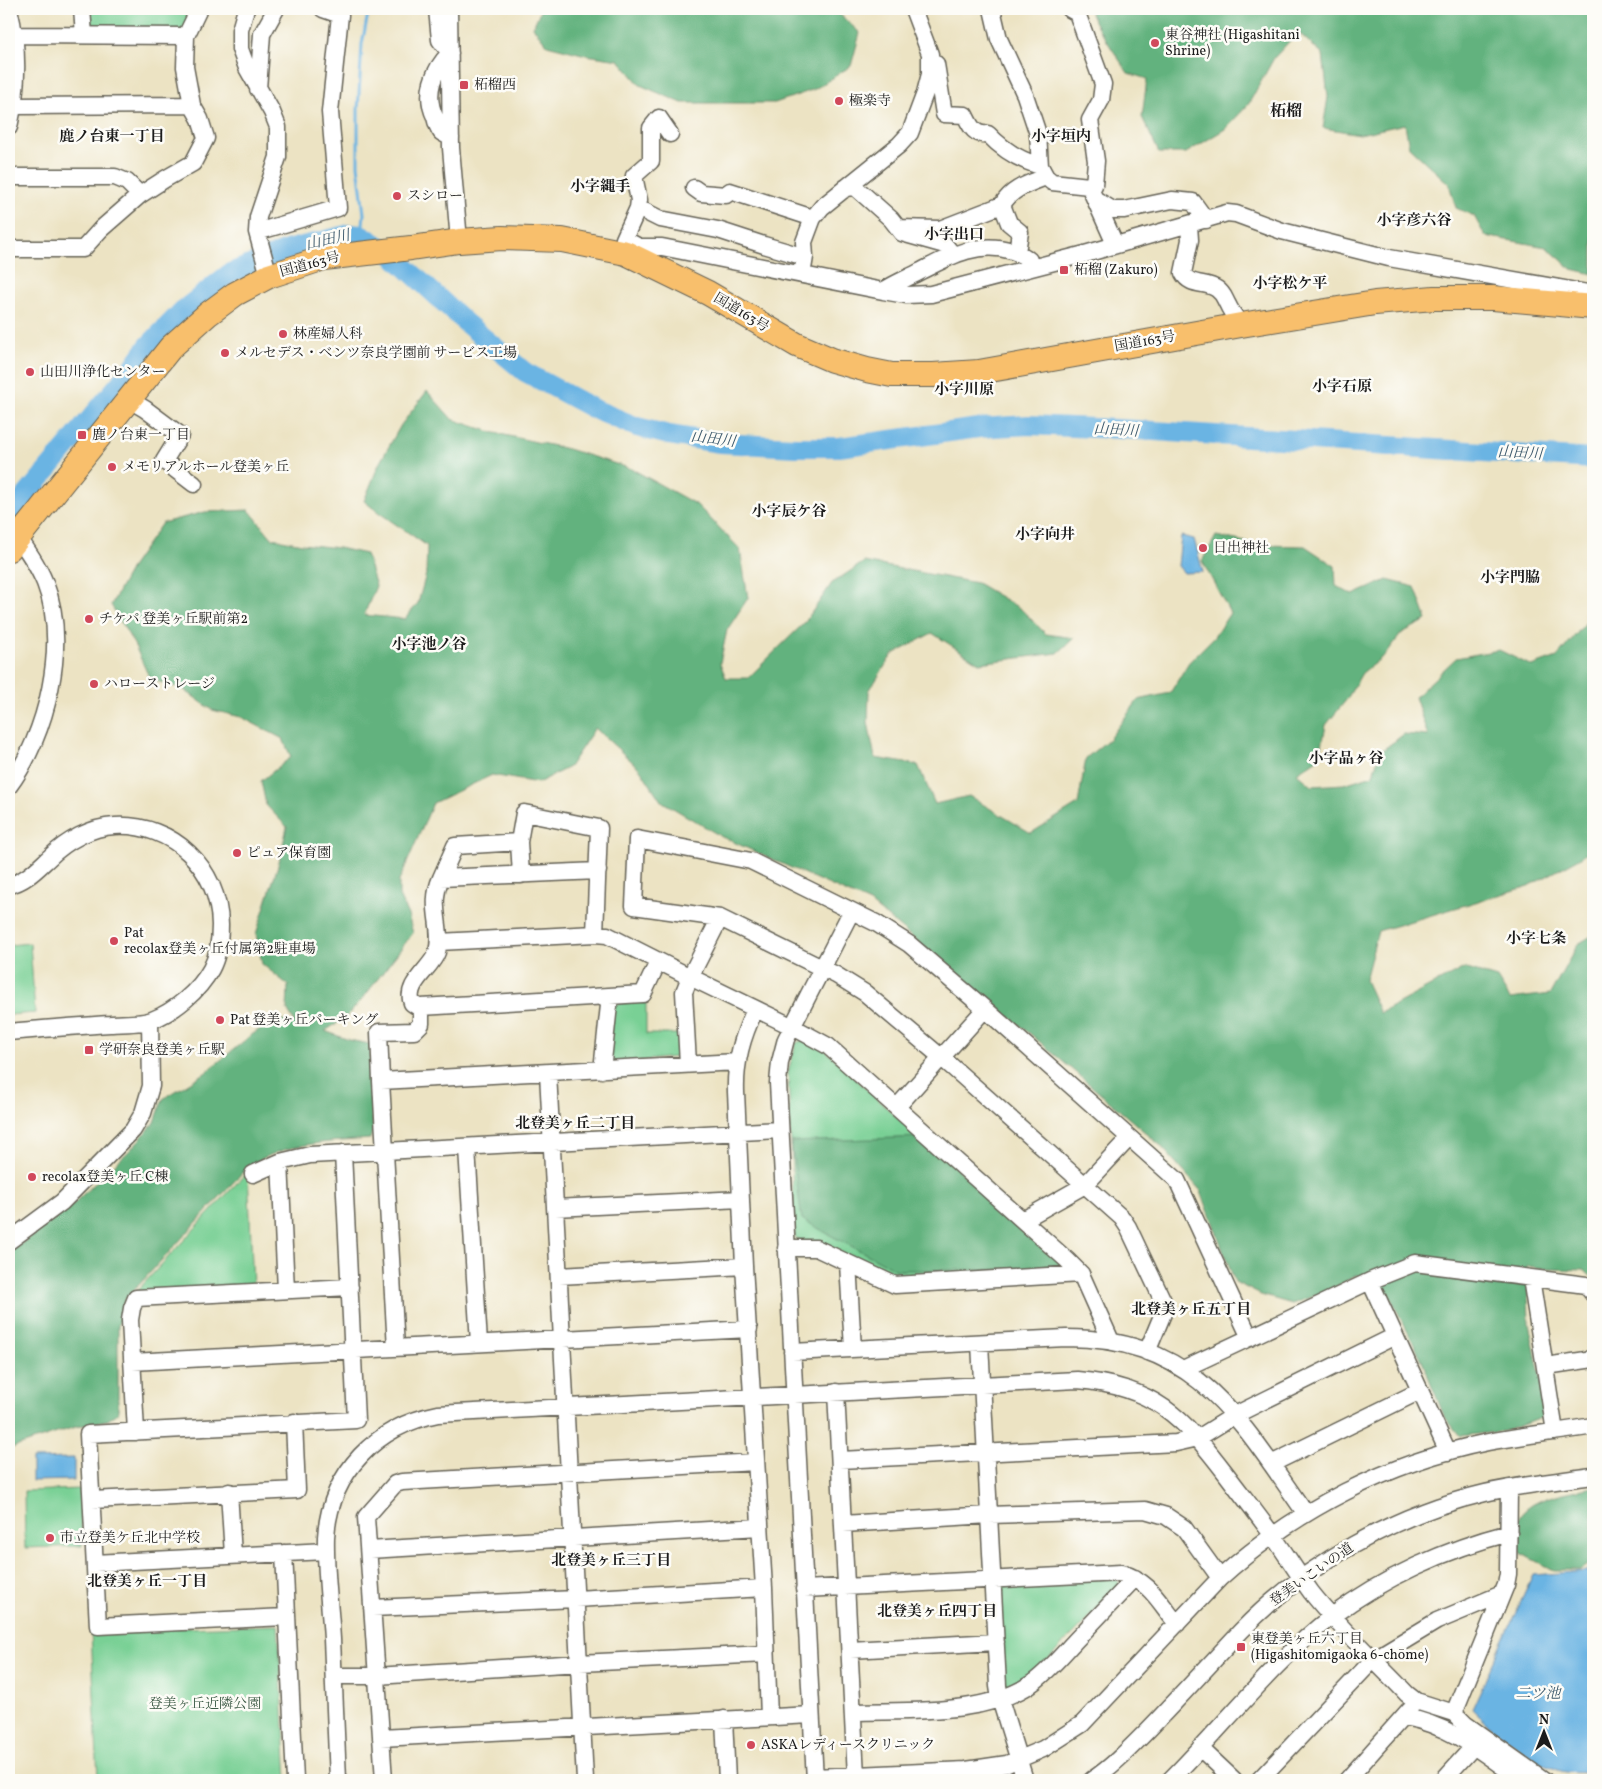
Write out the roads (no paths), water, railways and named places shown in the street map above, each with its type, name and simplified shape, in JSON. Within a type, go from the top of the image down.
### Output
[{"type":"highway","name":"国道163号","points":[[12,537],[171,347],[208,314],[267,270],[324,258],[412,248],[459,240],[502,238],[562,240],[633,250],[797,345],[832,360],[867,370],[892,374],[933,375],[979,372],[1241,324],[1375,303],[1434,298],[1493,298],[1593,307]]},
{"type":"street","points":[[9,9],[15,35],[16,83],[14,106],[9,127]]},
{"type":"street","points":[[82,9],[84,36]]},
{"type":"street","points":[[9,249],[83,249],[101,229],[140,196],[193,163],[206,138],[200,119],[192,105],[185,67],[186,36],[199,9]]},
{"type":"street","points":[[246,9],[240,30],[240,49],[247,68],[272,112],[278,127],[278,157],[258,216],[259,238],[267,270]]},
{"type":"street","points":[[258,89],[262,34],[276,9]]},
{"type":"street","points":[[259,238],[338,208],[330,112],[340,15],[323,9]]},
{"type":"street","points":[[437,9],[440,40],[450,53]]},
{"type":"street","points":[[449,9],[451,138],[459,240]]},
{"type":"street","points":[[913,9],[930,54],[936,64],[944,114],[965,114],[973,130],[982,135],[988,134],[1000,147],[1043,172],[1052,182],[1092,192],[1114,210],[1124,210],[1172,200],[1192,202],[1206,220]]},
{"type":"street","points":[[984,9],[990,9],[999,39],[1026,95],[1038,134],[1043,172]]},
{"type":"street","points":[[1070,9],[1077,12],[1103,84],[1101,100],[1090,120],[1096,160],[1096,179],[1092,192],[1115,244]]},
{"type":"street","points":[[15,35],[186,36]]},
{"type":"street","points":[[802,275],[805,257],[804,242],[813,218],[822,207],[899,145],[910,133],[930,74],[930,54]]},
{"type":"street","points":[[14,106],[192,105]]},
{"type":"street","points":[[670,134],[659,118],[652,128],[651,161],[634,176],[639,200],[638,208],[624,239],[633,250],[662,247],[883,291],[906,294],[930,294],[1085,254],[1227,213],[1236,214],[1282,231],[1389,258],[1593,294]]},
{"type":"street","points":[[898,228],[940,229],[1002,205],[1007,196],[1043,172]]},
{"type":"street","points":[[9,177],[115,177],[127,182],[140,196]]},
{"type":"street","points":[[845,188],[855,187],[907,235],[945,245],[953,255]]},
{"type":"street","points":[[694,188],[701,193],[726,195],[730,191],[813,218]]},
{"type":"street","points":[[1002,205],[1009,223],[1020,232],[1016,252]]},
{"type":"street","points":[[638,208],[660,220],[718,230],[764,246],[805,257]]},
{"type":"street","points":[[1189,225],[1190,240],[1183,273],[1185,278],[1194,283],[1211,285],[1218,290],[1224,295],[1228,306],[1241,324]]},
{"type":"street","points":[[883,291],[893,284],[953,255],[979,247],[1005,248],[1016,252],[1029,260],[1030,267]]},
{"type":"street","points":[[128,399],[180,435],[164,461],[194,484]]},
{"type":"street","points":[[9,786],[27,757],[40,723],[52,680],[55,660],[55,632],[52,606],[46,584],[37,565],[12,537]]},
{"type":"street","points":[[521,875],[519,842],[524,813],[599,828],[595,934]]},
{"type":"street","points":[[9,885],[38,870],[54,853],[71,840],[85,833],[108,826],[130,826],[147,829],[168,837],[195,859],[213,886],[218,902],[220,936],[217,954],[211,969],[199,986],[184,1000],[150,1021],[9,1032]]},
{"type":"street","points":[[1148,1352],[1164,1311],[1163,1301],[1122,1218],[941,1057],[865,993],[822,968],[720,918],[634,906],[637,839],[751,861],[876,924],[909,944],[1177,1180],[1250,1338]]},
{"type":"street","points":[[519,842],[455,846],[441,878],[435,899],[439,942],[435,958],[415,983],[410,994],[412,1003],[421,1007],[643,994],[658,962]]},
{"type":"street","points":[[441,878],[598,871]]},
{"type":"street","points":[[851,912],[792,1027],[782,1050],[778,1072],[779,1130],[814,1779],[966,1770],[1007,1764],[1043,1749],[1082,1724],[1220,1578],[1236,1564],[1306,1514],[1345,1492],[1423,1459],[1487,1442],[1593,1426]]},
{"type":"street","points":[[688,1064],[684,992],[720,918]]},
{"type":"street","points":[[439,942],[607,935],[828,1046],[1081,1274],[1111,1341]]},
{"type":"street","points":[[602,1070],[610,996]]},
{"type":"street","points":[[396,1348],[379,1032],[414,1032],[421,1024],[421,1007]]},
{"type":"street","points":[[897,1108],[985,1009]]},
{"type":"street","points":[[755,1010],[744,1036],[736,1074],[744,1266],[764,1588],[769,1717]]},
{"type":"street","points":[[9,1241],[62,1202],[133,1130],[143,1113],[151,1086],[150,1021]]},
{"type":"street","points":[[381,1081],[737,1062]]},
{"type":"street","points":[[548,1073],[585,1780]]},
{"type":"street","points":[[253,1174],[280,1162],[310,1155],[779,1130]]},
{"type":"street","points":[[1023,1220],[1085,1185],[1129,1138]]},
{"type":"street","points":[[467,1148],[480,1343]]},
{"type":"street","points":[[286,1617],[98,1626],[88,1434],[356,1420],[342,1153]]},
{"type":"street","points":[[280,1162],[286,1290]]},
{"type":"street","points":[[555,1208],[741,1199]]},
{"type":"street","points":[[786,1248],[816,1248],[895,1284],[1081,1274]]},
{"type":"street","points":[[848,1263],[853,1349]]},
{"type":"street","points":[[1183,1369],[1370,1281],[1415,1263],[1586,1285],[1593,1294]]},
{"type":"street","points":[[559,1276],[744,1266]]},
{"type":"street","points":[[1531,1278],[1555,1432]]},
{"type":"street","points":[[1370,1281],[1448,1452]]},
{"type":"street","points":[[136,1432],[130,1320],[136,1298],[350,1286]]},
{"type":"street","points":[[132,1362],[748,1329]]},
{"type":"street","points":[[840,1460],[1176,1443],[1198,1438],[1235,1415],[1395,1336]]},
{"type":"street","points":[[792,1352],[1066,1338],[1111,1341],[1148,1352],[1183,1369],[1212,1391],[1235,1415],[1306,1514]]},
{"type":"street","points":[[980,1343],[1000,1699],[1025,1780]]},
{"type":"street","points":[[1546,1366],[1593,1359]]},
{"type":"street","points":[[338,1780],[326,1551],[328,1520],[340,1484],[352,1465],[362,1453],[385,1434],[410,1421],[438,1414],[1077,1380],[1110,1384],[1127,1389],[1155,1402],[1178,1418],[1198,1438],[1274,1536],[1302,1579],[1332,1616],[1407,1694],[1416,1701],[1454,1713],[1465,1724],[1544,1780]]},
{"type":"street","points":[[1271,1464],[1420,1391]]},
{"type":"street","points":[[836,1392],[856,1776]]},
{"type":"street","points":[[92,1500],[297,1490],[294,1422]]},
{"type":"street","points":[[384,1780],[366,1517],[395,1484],[402,1482],[756,1462]]},
{"type":"street","name":"登美いこいの道","points":[[1092,1780],[1116,1762],[1268,1605],[1340,1552],[1403,1520],[1444,1504],[1509,1488],[1593,1476]]},
{"type":"street","points":[[1454,1713],[1506,1585],[1508,1574],[1509,1488]]},
{"type":"street","points":[[229,1492],[233,1555]]},
{"type":"street","points":[[844,1524],[989,1515],[1145,1510],[1166,1516],[1184,1528],[1220,1578]]},
{"type":"street","points":[[369,1550],[760,1527]]},
{"type":"street","points":[[1170,1780],[1289,1655],[1332,1616],[1367,1593],[1416,1567],[1468,1545],[1509,1533]]},
{"type":"street","points":[[95,1563],[326,1551]]},
{"type":"street","points":[[284,1553],[295,1780]]},
{"type":"street","points":[[804,1589],[1110,1572],[1121,1573],[1135,1578],[1147,1586],[1177,1624]]},
{"type":"street","points":[[853,1712],[967,1707],[1000,1699],[1022,1689],[1041,1676],[1135,1578]]},
{"type":"street","points":[[372,1608],[764,1588]]},
{"type":"street","points":[[1259,1780],[1374,1659],[1437,1620],[1502,1594]]},
{"type":"street","points":[[850,1650],[996,1642]]},
{"type":"street","points":[[334,1676],[376,1676],[579,1663],[766,1654]]},
{"type":"street","points":[[1347,1780],[1416,1701]]},
{"type":"street","points":[[381,1738],[811,1715]]},
{"type":"street","points":[[1404,1717],[1416,1719],[1441,1728],[1474,1746],[1521,1780]]},
{"type":"street","points":[[724,1719],[727,1780]]},
{"type":"street","points":[[1442,1780],[1474,1746]]},
{"type":"street","points":[[1200,1748],[1234,1780]]},
{"type":"water","points":[[1181,536],[1194,539],[1203,572],[1184,573],[1178,566]]},
{"type":"water","points":[[74,1458],[74,1480],[32,1481],[32,1459]]},
{"type":"water","name":"二ツ池","points":[[1593,1568],[1593,1773],[1566,1772],[1547,1765],[1523,1752],[1472,1709],[1533,1575],[1588,1571]]},
{"type":"waterway","points":[[362,235],[364,214],[358,165],[358,110],[362,44],[369,9]]},
{"type":"waterway","name":"山田川","points":[[9,516],[131,370],[148,346],[183,310],[230,273],[287,250],[350,234],[362,235],[390,253],[467,324],[525,372],[594,409],[637,427],[669,435],[720,443],[839,447],[979,428],[1029,425],[1138,430],[1593,459]]},
{"type":"place","name":"東谷神社 (Higashitani Shrine)","points":[[1155,43]]},
{"type":"place","name":"柘榴西","points":[[464,85]]},
{"type":"place","name":"極楽寺","points":[[839,101]]},
{"type":"place","name":"スシロー","points":[[397,196]]},
{"type":"place","name":"柘榴 (Zakuro)","points":[[1064,270]]},
{"type":"place","name":"林産婦人科","points":[[283,334]]},
{"type":"place","name":"メルセデス・ベンツ奈良学園前 サービス工場","points":[[225,353]]},
{"type":"place","name":"山田川浄化センター","points":[[30,372]]},
{"type":"place","name":"鹿ノ台東一丁目","points":[[82,435]]},
{"type":"place","name":"メモリアルホール登美ヶ丘","points":[[112,467]]},
{"type":"place","name":"日出神社","points":[[1203,548]]},
{"type":"place","name":"チケパ 登美ヶ丘駅前第2","points":[[89,619]]},
{"type":"place","name":"ハローストレージ","points":[[94,684]]},
{"type":"place","name":"ピュア保育園","points":[[237,853]]},
{"type":"place","name":"Pat recolax登美ヶ丘付属第2駐車場","points":[[114,941]]},
{"type":"place","name":"Pat 登美ヶ丘パーキング","points":[[220,1020]]},
{"type":"place","name":"学研奈良登美ヶ丘駅","points":[[89,1050]]},
{"type":"place","name":"recolax登美ヶ丘 C棟","points":[[32,1177]]},
{"type":"place","name":"市立登美ケ丘北中学校","points":[[50,1538]]},
{"type":"place","name":"東登美ヶ丘六丁目 (Higashitomigaoka 6-chōme)","points":[[1241,1647]]},
{"type":"place","name":"ASKAレディースクリニック","points":[[751,1745]]},
{"type":"district","name":"柘榴","points":[[1286,112]]},
{"type":"district","name":"鹿ノ台東一丁目","points":[[112,137]]},
{"type":"district","name":"小字垣内","points":[[1061,137]]},
{"type":"district","name":"小字縄手","points":[[600,187]]},
{"type":"district","name":"小字彦六谷","points":[[1414,221]]},
{"type":"district","name":"小字出口","points":[[954,235]]},
{"type":"district","name":"小字松ケ平","points":[[1290,284]]},
{"type":"district","name":"小字石原","points":[[1342,387]]},
{"type":"district","name":"小字川原","points":[[964,390]]},
{"type":"district","name":"小字辰ケ谷","points":[[789,512]]},
{"type":"district","name":"小字向井","points":[[1045,535]]},
{"type":"district","name":"小字門脇","points":[[1510,578]]},
{"type":"district","name":"小字池ノ谷","points":[[429,645]]},
{"type":"district","name":"小字品ヶ谷","points":[[1346,759]]},
{"type":"district","name":"小字七条","points":[[1536,939]]},
{"type":"district","name":"北登美ヶ丘二丁目","points":[[575,1124]]},
{"type":"district","name":"北登美ヶ丘五丁目","points":[[1191,1310]]},
{"type":"district","name":"北登美ヶ丘三丁目","points":[[611,1561]]},
{"type":"district","name":"北登美ヶ丘一丁目","points":[[147,1582]]},
{"type":"district","name":"北登美ヶ丘四丁目","points":[[937,1612]]},
{"type":"park label","name":"登美ヶ丘近隣公園","points":[[205,1704]]}]
